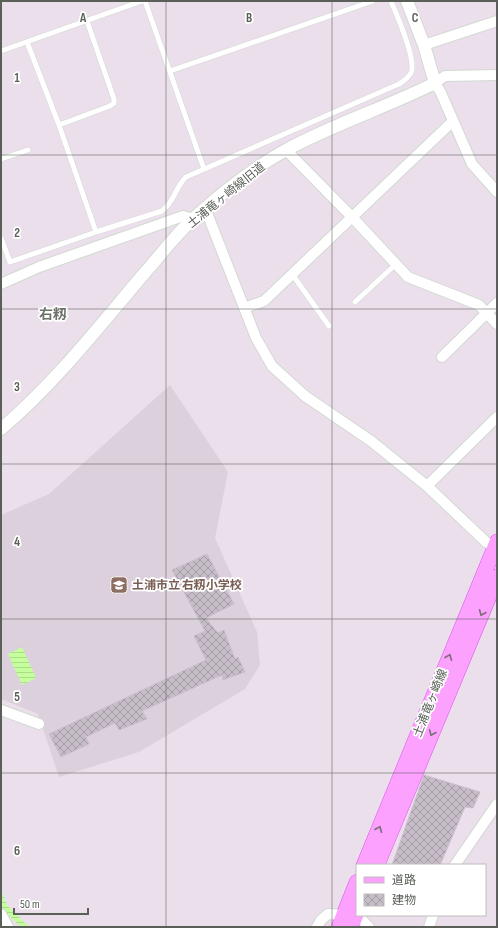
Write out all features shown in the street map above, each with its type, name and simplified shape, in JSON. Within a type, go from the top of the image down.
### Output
[{"type":"main road","name":"土浦竜ヶ崎線","points":[[364,864],[496,546]]},
{"type":"main road","name":"土浦竜ヶ崎線","points":[[377,864],[497,577]]},
{"type":"main road","points":[[349,919],[356,887]]},
{"type":"street","points":[[406,1],[424,45],[435,83],[441,93],[472,164],[497,192]]},
{"type":"street","points":[[424,45],[497,21]]},
{"type":"street","points":[[435,83],[445,76],[497,75]]},
{"type":"street","name":"土浦竜ヶ崎線旧道","points":[[1,429],[39,394],[72,359],[178,234],[205,208],[246,176],[286,150],[305,140],[435,83]]},
{"type":"street","points":[[244,308],[264,301],[453,121]]},
{"type":"street","points":[[286,150],[408,277],[479,305],[497,324]]},
{"type":"street","points":[[205,208],[256,338],[272,366],[305,396],[371,441],[427,486],[486,542],[496,546]]},
{"type":"street","points":[[1,284],[39,267],[183,216],[193,219]]},
{"type":"street","points":[[442,357],[497,303]]},
{"type":"street","points":[[427,486],[497,417]]},
{"type":"street","points":[[1,710],[39,724]]},
{"type":"street","points":[[457,864],[497,804]]},
{"type":"street","points":[[1,914],[8,927]]},
{"type":"street","points":[[318,927],[321,920],[328,914],[349,919],[369,927]]},
{"type":"street","points":[[429,927],[433,916]]},
{"type":"lane","points":[[1,51],[144,1],[204,169]]},
{"type":"lane","points":[[170,71],[373,1]]},
{"type":"lane","points":[[1,238],[10,262],[162,211],[173,200],[181,183],[186,178],[399,84],[407,79],[411,73],[413,65],[391,1]]},
{"type":"lane","points":[[59,125],[110,106],[114,103],[114,99],[87,21]]},
{"type":"lane","points":[[27,42],[59,125],[96,232]]},
{"type":"lane","points":[[1,159],[28,150]]},
{"type":"lane","points":[[355,302],[396,264]]},
{"type":"lane","points":[[292,274],[329,326]]},
{"type":"shaded area","name":"土浦市立 右籾小学校","points":[[170,385],[228,472],[215,538],[257,632],[260,665],[245,689],[139,752],[59,777],[38,714],[1,699],[1,515],[49,494]]},
{"type":"shaded area","points":[[22,647],[36,678],[22,685],[8,654]]},
{"type":"shaded area","points":[[1,890],[7,905],[26,924],[32,927],[21,927],[1,908]]},
{"type":"building","points":[[207,554],[234,604],[206,618],[218,633],[224,630],[235,659],[238,657],[245,672],[223,680],[222,675],[142,711],[147,719],[119,730],[115,723],[86,737],[89,744],[61,757],[49,734],[206,660],[194,636],[205,631],[172,570]]},
{"type":"building","points":[[424,775],[480,792],[473,808],[465,807],[440,864],[392,864]]},
{"type":"place","name":"土浦市立 右籾小学校","points":[[119,585]]},
{"type":"district","name":"右籾","points":[[53,314]]}]
